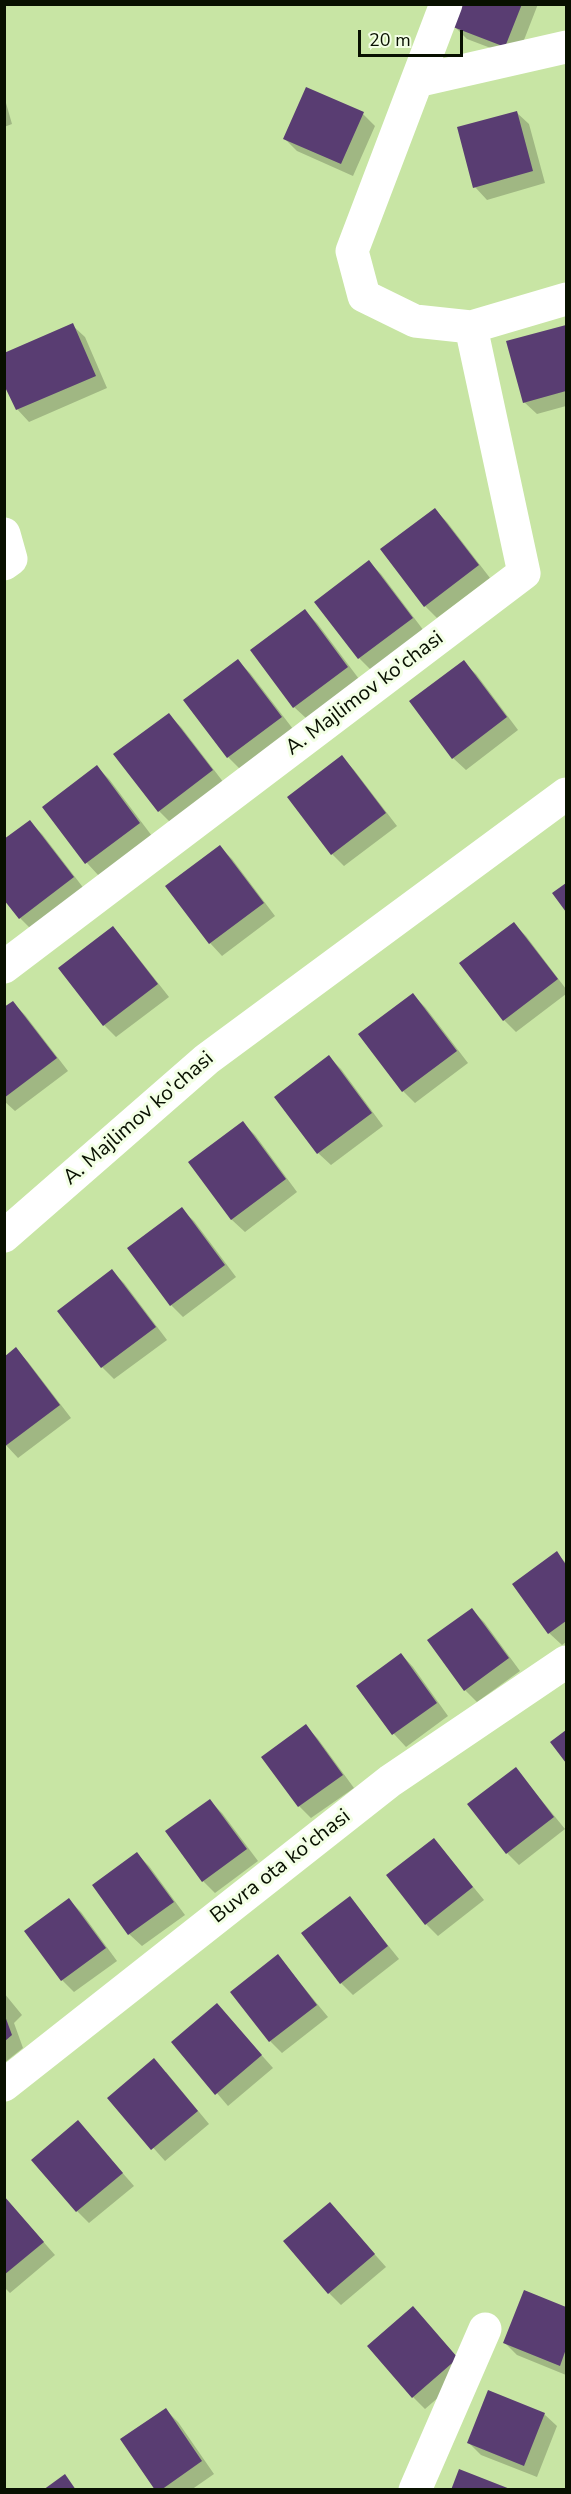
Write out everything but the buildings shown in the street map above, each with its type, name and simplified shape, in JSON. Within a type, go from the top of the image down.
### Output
[{"type":"street","points":[[446,4],[352,251],[364,296],[415,321],[471,327],[567,298]]},
{"type":"street","points":[[417,81],[567,47]]},
{"type":"street","name":"A. Majlimov ko'chasi","points":[[4,967],[524,573],[471,327]]},
{"type":"street","points":[[4,534],[11,559],[4,564]]},
{"type":"street","name":"A. Majlimov ko'chasi","points":[[4,1236],[207,1059],[567,794]]},
{"type":"street","name":"Buvra ota ko'chasi","points":[[4,2085],[390,1781],[567,1662]]},
{"type":"street","points":[[415,2490],[485,2329]]}]
